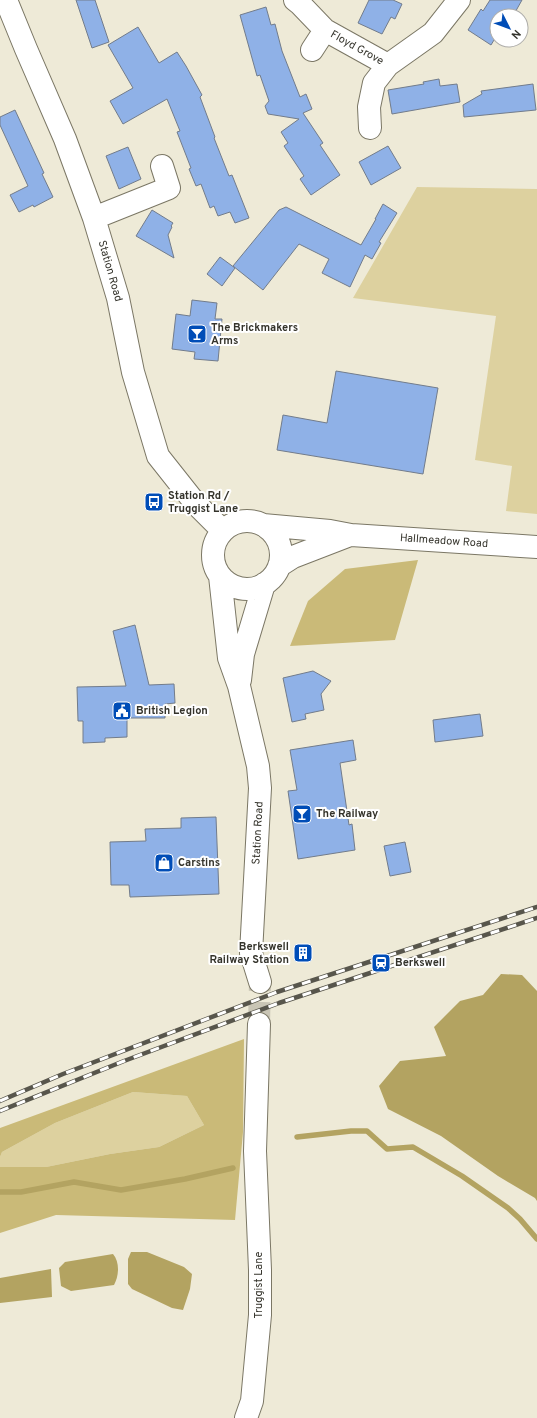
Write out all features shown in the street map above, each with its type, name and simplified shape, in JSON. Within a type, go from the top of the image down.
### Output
[{"type":"street","name":"Station Road","points":[[6,0],[65,139],[94,218],[118,298],[134,372],[158,456],[196,504],[223,531],[217,539],[214,548],[215,568],[220,576],[229,658],[239,686],[258,766],[260,788],[251,953],[260,982]]},
{"type":"street","points":[[295,0],[325,30]]},
{"type":"street","name":"Floyd Grove","points":[[370,128],[369,107],[374,83],[388,65],[433,32],[459,0]]},
{"type":"street","name":"Floyd Grove","points":[[312,50],[325,30],[388,65]]},
{"type":"street","points":[[94,218],[171,194],[162,166]]},
{"type":"street","points":[[223,531],[230,526],[241,522],[252,522],[263,525],[272,532],[277,540],[281,557],[279,566]]},
{"type":"street","name":"Hallmeadow Road","points":[[263,525],[330,531],[351,535],[537,547]]},
{"type":"street","name":"Hallmeadow Road","points":[[279,566],[293,558],[351,535]]},
{"type":"street","name":"Station Road","points":[[239,686],[242,654],[264,584],[276,574],[279,566]]},
{"type":"street","points":[[220,576],[228,583],[238,588],[257,588],[264,584]]},
{"type":"street","name":"Truggist Lane","points":[[246,1418],[252,1400],[260,1315],[260,1270],[255,1152],[259,1024]]},
{"type":"shaded area","points":[[417,187],[537,189],[537,514],[506,511],[512,466],[475,460],[496,316],[353,298]]},
{"type":"shaded area","points":[[418,560],[395,640],[290,646],[308,601],[345,569]]},
{"type":"shaded area","points":[[501,974],[522,975],[537,991],[537,1201],[535,1198],[498,1176],[441,1136],[388,1109],[379,1086],[400,1061],[446,1056],[434,1027],[460,1001],[483,995]]},
{"type":"shaded area","points":[[244,1039],[243,1132],[235,1220],[56,1215],[0,1233],[0,1167],[46,1167],[110,1154],[159,1147],[204,1125],[187,1096],[133,1092],[55,1123],[2,1152],[0,1157],[0,1128]]},
{"type":"shaded area","points":[[133,1092],[187,1096],[204,1125],[159,1147],[110,1154],[46,1167],[0,1167],[0,1157],[2,1152],[55,1123]]},
{"type":"shaded area","points":[[131,1252],[147,1252],[184,1267],[192,1274],[190,1289],[183,1310],[172,1308],[132,1289],[128,1284],[128,1259]]},
{"type":"shaded area","points":[[113,1254],[118,1265],[117,1277],[114,1285],[71,1291],[61,1286],[59,1268],[65,1262]]},
{"type":"shaded area","points":[[51,1269],[52,1297],[0,1303],[0,1278]]},
{"type":"building","points":[[76,0],[95,0],[109,42],[92,48]]},
{"type":"building","points":[[369,0],[393,0],[402,4],[395,19],[391,17],[382,34],[358,23]]},
{"type":"building","points":[[490,0],[522,0],[518,8],[489,8],[489,44],[468,30],[481,9],[483,11]]},
{"type":"building","points":[[266,7],[271,25],[275,24],[282,51],[300,97],[306,94],[312,109],[303,113],[323,143],[320,145],[340,175],[311,195],[300,179],[304,176],[284,146],[288,143],[281,132],[299,119],[268,114],[265,106],[269,101],[260,75],[257,76],[240,15]]},
{"type":"building","points":[[138,27],[159,63],[177,52],[186,66],[202,95],[200,97],[215,137],[214,138],[229,176],[232,175],[249,218],[235,223],[230,212],[218,216],[214,206],[210,208],[201,184],[196,186],[189,169],[191,168],[177,132],[180,131],[167,99],[123,124],[110,101],[133,88],[108,45]]},
{"type":"building","points":[[439,79],[440,86],[457,84],[460,102],[392,114],[388,90],[424,84],[423,82]]},
{"type":"building","points":[[533,84],[536,110],[464,117],[463,105],[482,94],[481,91]]},
{"type":"building","points":[[15,110],[44,173],[42,174],[53,197],[34,207],[33,205],[19,212],[10,195],[28,186],[0,125],[0,117]]},
{"type":"building","points":[[388,146],[401,168],[371,185],[359,162]]},
{"type":"building","points":[[128,147],[141,179],[119,189],[106,156]]},
{"type":"building","points":[[383,204],[397,213],[379,242],[381,243],[372,259],[365,255],[350,287],[322,273],[329,259],[299,244],[263,290],[233,266],[279,210],[286,207],[361,245]]},
{"type":"building","points":[[152,210],[173,223],[168,235],[174,258],[136,236]]},
{"type":"building","points":[[220,257],[235,268],[222,286],[207,274]]},
{"type":"building","name":"The Brickmakers Arms","points":[[192,300],[217,303],[215,319],[222,319],[218,361],[194,359],[195,352],[172,349],[176,314],[190,316]]},
{"type":"building","points":[[336,371],[438,388],[423,474],[277,450],[283,415],[327,423]]},
{"type":"building","name":"British Legion","points":[[135,625],[149,685],[174,684],[175,703],[165,704],[165,718],[127,718],[127,737],[105,738],[105,742],[83,743],[83,721],[78,721],[77,687],[126,686],[113,631]]},
{"type":"building","points":[[313,671],[331,681],[321,694],[324,710],[305,714],[306,719],[292,722],[283,678]]},
{"type":"building","points":[[480,714],[483,736],[435,742],[433,720]]},
{"type":"building","points":[[353,740],[356,760],[340,763],[349,825],[352,824],[355,850],[298,859],[288,791],[297,790],[290,750]]},
{"type":"building","name":"Carstins","points":[[216,817],[219,894],[130,897],[129,885],[111,885],[110,842],[146,841],[145,829],[181,828],[181,818]]},
{"type":"building","points":[[405,842],[411,872],[390,876],[384,846]]},
{"type":"waterway","points":[[297,1137],[351,1131],[367,1131],[387,1149],[413,1147],[462,1176],[508,1208],[520,1219],[537,1239]]},
{"type":"waterway","points":[[0,1192],[21,1192],[74,1182],[121,1190],[185,1179],[233,1168]]},
{"type":"tunnel","points":[[259,1024],[260,982]]},
{"type":"railway","points":[[0,1101],[63,1074],[277,992],[537,907]]},
{"type":"railway","points":[[0,1111],[124,1061],[279,1003],[537,918]]},
{"type":"place","name":"The Brickmakers Arms","points":[[197,334]]},
{"type":"place","name":"Station Rd / Truggist Lane","points":[[154,502]]},
{"type":"place","name":"British Legion","points":[[122,711]]},
{"type":"place","name":"The Railway","points":[[302,814]]},
{"type":"place","name":"Carstins","points":[[164,863]]},
{"type":"place","name":"Berkswell Railway Station","points":[[303,953]]},
{"type":"place","name":"Berkswell","points":[[381,963]]}]
